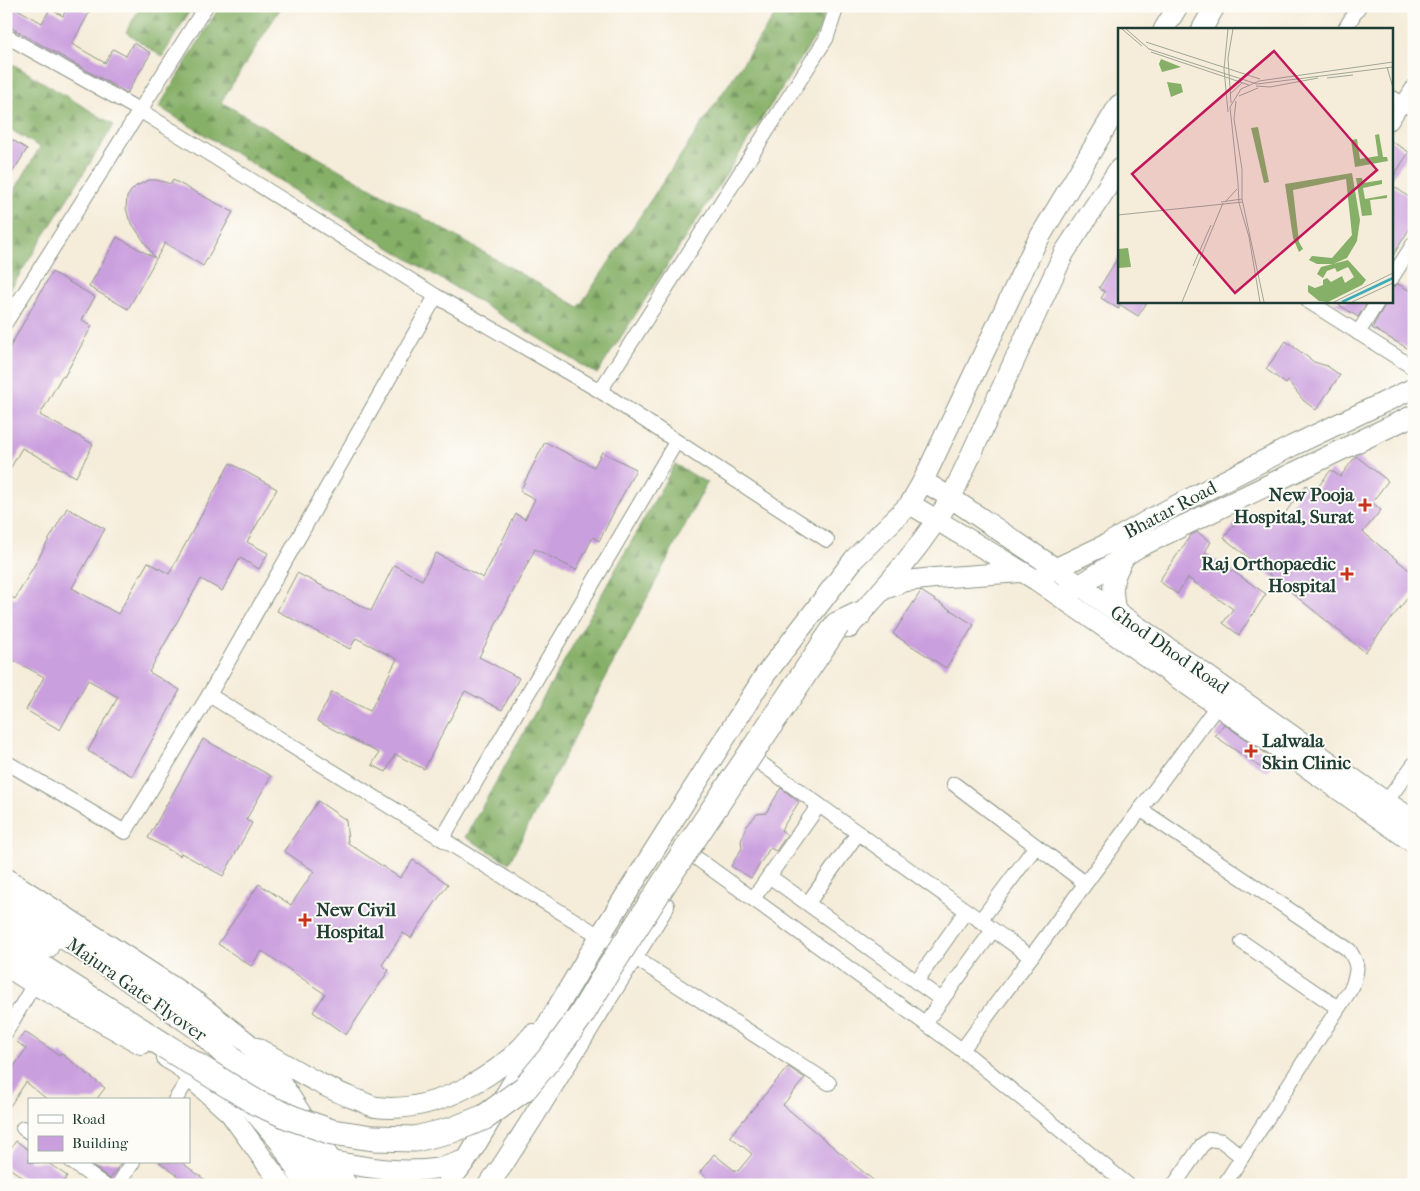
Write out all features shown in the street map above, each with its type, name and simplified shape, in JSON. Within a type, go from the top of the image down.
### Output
[{"type":"highway","points":[[6,945],[231,1088],[292,1118],[332,1132],[373,1138],[415,1139],[452,1130],[485,1116],[525,1088],[553,1054],[582,1014],[668,878],[848,620]]},
{"type":"highway","name":"Majura Gate Flyover","points":[[6,899],[121,973],[198,1027],[260,1086],[310,1151],[332,1173]]},
{"type":"highway","name":"Majura Gate Flyover","points":[[6,920],[130,999],[210,1057],[283,1142],[308,1185]]},
{"type":"street","points":[[600,391],[826,39],[837,6]]},
{"type":"street","points":[[1165,28],[1178,6]]},
{"type":"street","points":[[1203,28],[1215,6]]},
{"type":"street","points":[[1346,28],[1359,6]]},
{"type":"street","points":[[7,321],[141,111],[203,7]]},
{"type":"street","points":[[6,36],[141,111],[436,296],[600,391],[827,540]]},
{"type":"street","points":[[1392,120],[1414,86]]},
{"type":"street","points":[[447,1185],[466,1160],[600,936],[765,676],[855,558],[910,504],[923,481],[1035,245],[1118,107]]},
{"type":"street","points":[[488,1185],[695,857],[759,762],[848,620],[882,590],[937,521],[951,498],[1064,253],[1114,189],[1118,173]]},
{"type":"street","points":[[1392,277],[1414,243]]},
{"type":"street","points":[[6,762],[125,832],[209,695],[436,296]]},
{"type":"street","points":[[1310,302],[1414,368]]},
{"type":"street","points":[[1358,333],[1377,302]]},
{"type":"street","points":[[969,384],[997,398]]},
{"type":"street","name":"Bhatar Road","points":[[882,590],[906,581],[1028,576],[1055,568],[1107,544],[1152,518],[1292,446],[1414,388]]},
{"type":"street","points":[[1062,598],[1079,584],[1126,554],[1414,415]]},
{"type":"street","points":[[442,839],[676,442]]},
{"type":"street","name":"Ghod Dhod Road","points":[[923,481],[1079,584],[1414,820]]},
{"type":"street","points":[[910,504],[1062,598],[1414,843]]},
{"type":"street","points":[[1013,539],[1033,546],[1067,551],[1107,544]]},
{"type":"street","points":[[1115,610],[1112,590],[1113,582],[1126,554]]},
{"type":"street","points":[[209,695],[600,936],[830,1083]]},
{"type":"street","points":[[962,1050],[1217,706]]},
{"type":"street","points":[[759,762],[1031,957]]},
{"type":"street","points":[[1386,802],[1414,764]]},
{"type":"street","points":[[954,784],[1085,883]]},
{"type":"street","points":[[753,899],[819,805]]},
{"type":"street","points":[[1140,810],[1349,950],[1356,961],[1357,973],[1352,987],[1224,1185]]},
{"type":"street","points":[[808,904],[858,833]]},
{"type":"street","points":[[980,921],[1036,846]]},
{"type":"street","points":[[695,857],[962,1050],[1128,1185]]},
{"type":"street","points":[[769,876],[942,1000]]},
{"type":"street","points":[[6,878],[196,1002],[248,1043],[342,1094],[375,1107],[412,1107],[450,1096],[493,1072],[524,1046],[567,992]]},
{"type":"street","points":[[916,982],[966,911]]},
{"type":"street","points":[[925,1023],[993,930]]},
{"type":"street","points":[[1242,942],[1338,1008]]},
{"type":"street","points":[[6,966],[34,984],[179,1065],[230,1113],[282,1185]]},
{"type":"street","points":[[6,1032],[34,984]]},
{"type":"street","points":[[248,1043],[285,1088],[332,1173],[347,1185]]},
{"type":"street","points":[[176,1098],[190,1077]]},
{"type":"street","points":[[1174,1185],[1202,1145],[1210,1138],[1222,1142],[1242,1157]]},
{"type":"street","points":[[332,1173],[369,1168],[402,1171],[441,1168],[466,1160]]},
{"type":"street","points":[[75,1164],[104,1185]]},
{"type":"street","points":[[118,1185],[132,1164]]},
{"type":"green space","points":[[141,6],[193,6],[162,57],[126,32]]},
{"type":"green space","points":[[220,6],[282,6],[221,102],[579,307],[781,6],[826,6],[820,29],[597,374],[159,107]]},
{"type":"green space","points":[[6,60],[114,125],[6,296],[6,205],[40,147],[6,127]]},
{"type":"green space","points":[[675,464],[707,483],[509,863],[465,837]]},
{"type":"building","points":[[6,6],[12,6],[42,23],[50,9],[63,16],[68,6],[77,6],[89,13],[72,44],[105,63],[113,49],[126,56],[133,43],[151,53],[127,93],[6,25]]},
{"type":"building","points":[[6,136],[27,149],[6,183]]},
{"type":"building","points":[[1392,142],[1409,152],[1392,178]]},
{"type":"building","points":[[149,180],[171,184],[173,180],[233,212],[203,266],[165,243],[128,309],[89,287],[117,237],[155,258],[129,219],[126,208],[127,197],[131,191],[136,186]]},
{"type":"building","points":[[1392,185],[1414,201],[1414,221],[1392,257]]},
{"type":"building","points":[[1118,258],[1118,302],[1147,302],[1138,316],[1119,304],[1119,309],[1101,298],[1105,292],[1099,288]]},
{"type":"building","points":[[52,272],[95,297],[82,320],[92,326],[64,377],[62,376],[40,415],[93,444],[76,477],[22,448],[6,476],[6,354]]},
{"type":"building","points":[[1398,284],[1414,293],[1414,352],[1372,328],[1386,302],[1392,302],[1392,287]]},
{"type":"building","points":[[1335,302],[1367,302],[1358,317]]},
{"type":"building","points":[[1286,341],[1314,362],[1327,366],[1340,375],[1316,410],[1304,401],[1288,381],[1286,384],[1266,369]]},
{"type":"building","points":[[545,442],[594,467],[602,452],[636,469],[599,541],[593,537],[576,570],[535,549],[479,657],[519,678],[502,710],[465,691],[424,769],[395,754],[386,772],[372,765],[379,753],[317,721],[332,692],[370,711],[397,659],[356,638],[350,649],[277,611],[297,573],[371,611],[394,565],[422,580],[436,553],[483,578],[516,514],[525,519],[535,499],[520,491]]},
{"type":"building","points":[[1356,456],[1388,481],[1372,502],[1381,510],[1363,532],[1414,574],[1414,590],[1365,652],[1224,538],[1237,521],[1244,525],[1250,517],[1285,513],[1306,485],[1314,492],[1331,470],[1340,477]]},
{"type":"building","points":[[230,463],[277,489],[247,542],[268,553],[259,569],[240,558],[222,591],[201,579],[149,672],[180,690],[132,776],[88,751],[118,697],[88,680],[60,730],[26,710],[44,677],[6,656],[6,594],[15,599],[67,508],[105,529],[72,588],[118,614],[148,562],[169,574]]},
{"type":"building","points":[[1197,532],[1211,542],[1205,552],[1266,594],[1239,635],[1223,623],[1233,609],[1188,578],[1177,594],[1159,581],[1191,535]]},
{"type":"building","points":[[921,591],[974,625],[946,668],[893,634]]},
{"type":"building","points":[[1224,724],[1275,760],[1267,772],[1215,736]]},
{"type":"building","points":[[203,739],[271,776],[246,820],[252,823],[223,876],[181,853],[180,856],[148,838]]},
{"type":"building","points":[[781,788],[799,802],[781,830],[787,835],[776,851],[770,848],[751,878],[731,866],[742,848],[741,841],[747,826],[757,814],[766,813]]},
{"type":"building","name":"New Civil Hospital","points":[[318,801],[346,820],[348,843],[400,878],[413,860],[448,884],[411,938],[403,933],[382,965],[389,970],[346,1035],[313,1012],[325,994],[262,951],[251,966],[218,944],[259,884],[291,905],[314,871],[284,851]]},
{"type":"building","points":[[25,1032],[59,1055],[61,1053],[105,1088],[98,1098],[46,1098],[26,1082],[6,1112],[6,1078],[26,1049],[17,1042]]},
{"type":"building","points":[[788,1067],[805,1078],[783,1105],[879,1185],[715,1185],[700,1172],[714,1154],[735,1171],[736,1169],[738,1171],[752,1154],[730,1136]]},
{"type":"building","points":[[16,1141],[28,1149],[28,1164],[50,1164],[67,1176],[61,1185],[34,1185],[6,1166],[6,1155]]},
{"type":"building","points":[[90,1164],[121,1164],[110,1179]]},
{"type":"building","points":[[162,1164],[184,1164],[212,1185],[190,1185]]},
{"type":"place","name":"New Pooja Hospital, Surat","points":[[1365,505]]},
{"type":"place","name":"Raj Orthopaedic Hospital","points":[[1347,574]]},
{"type":"place","name":"Lalwala Skin Clinic","points":[[1251,751]]},
{"type":"place","name":"New Civil Hospital","points":[[305,920]]}]
